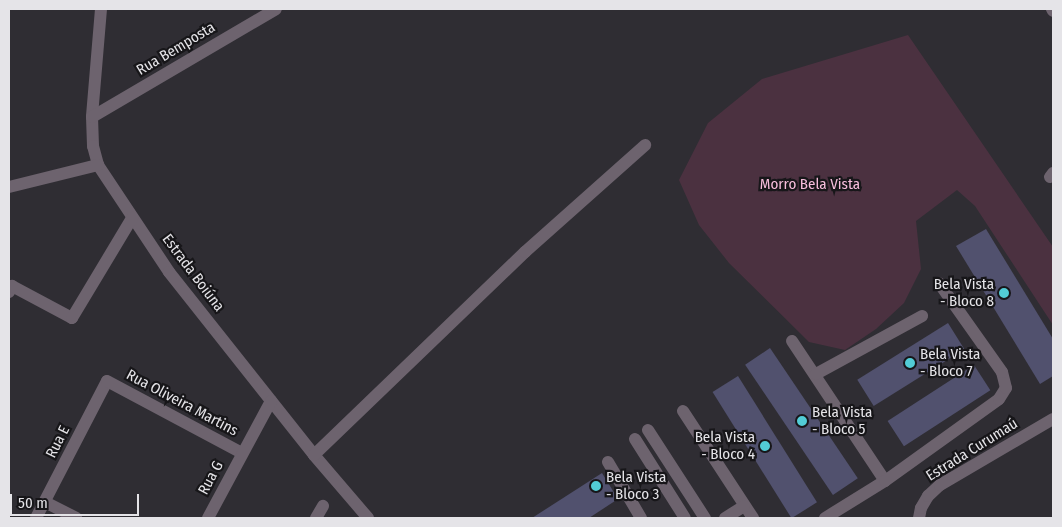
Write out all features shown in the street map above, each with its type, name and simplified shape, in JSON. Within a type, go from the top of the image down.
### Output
[{"type":"street","name":"Estrada Boiúna","points":[[101,9],[92,117],[93,146],[98,165],[170,272],[314,455],[368,518]]},
{"type":"street","name":"Rua Bemposta","points":[[92,117],[276,9]]},
{"type":"street","points":[[314,455],[526,252],[645,145]]},
{"type":"street","points":[[9,187],[98,165]]},
{"type":"street","points":[[9,292],[12,286],[72,318],[132,218]]},
{"type":"street","points":[[825,518],[885,482],[999,399],[1006,388],[1002,372],[939,283]]},
{"type":"street","points":[[816,374],[922,316]]},
{"type":"street","points":[[792,341],[816,374],[885,482]]},
{"type":"street","name":"Rua Oliveira Martins","points":[[107,381],[242,453],[271,400]]},
{"type":"street","name":"Rua E","points":[[36,518],[46,502],[107,381]]},
{"type":"street","points":[[683,410],[753,518]]},
{"type":"street","name":"Estrada Curumaú","points":[[919,518],[925,502],[940,485],[1053,419]]},
{"type":"street","points":[[648,430],[705,518]]},
{"type":"street","points":[[636,439],[685,518]]},
{"type":"street","name":"Rua G","points":[[208,518],[242,453]]},
{"type":"street","points":[[608,462],[641,518]]},
{"type":"street","points":[[46,502],[76,518]]},
{"type":"street","points":[[316,518],[323,506]]},
{"type":"street","points":[[724,518],[744,506]]},
{"type":"green space","name":"Morro Bela Vista","points":[[908,35],[1053,247],[1053,325],[975,206],[957,190],[916,221],[921,269],[904,303],[876,329],[845,350],[809,342],[729,263],[699,225],[679,180],[708,123],[762,79]]},
{"type":"building","name":"Bela Vista - Bloco 8","points":[[986,229],[1053,339],[1053,376],[1040,384],[956,246]]},
{"type":"building","name":"Bela Vista - Bloco 7","points":[[948,323],[964,349],[874,406],[857,380]]},
{"type":"building","name":"Bela Vista - Bloco 5","points":[[770,348],[858,478],[833,495],[745,365]]},
{"type":"building","points":[[974,365],[990,390],[904,446],[888,421]]},
{"type":"building","name":"Bela Vista - Bloco 4","points":[[738,376],[817,502],[791,518],[713,392]]},
{"type":"building","name":"Bela Vista - Bloco 3","points":[[602,473],[618,499],[589,518],[532,518]]},
{"type":"place","name":"Bela Vista - Bloco 8","points":[[1004,293]]},
{"type":"place","name":"Bela Vista - Bloco 7","points":[[910,363]]},
{"type":"place","name":"Bela Vista - Bloco 5","points":[[802,421]]},
{"type":"place","name":"Bela Vista - Bloco 4","points":[[765,446]]},
{"type":"place","name":"Bela Vista - Bloco 3","points":[[596,486]]}]
